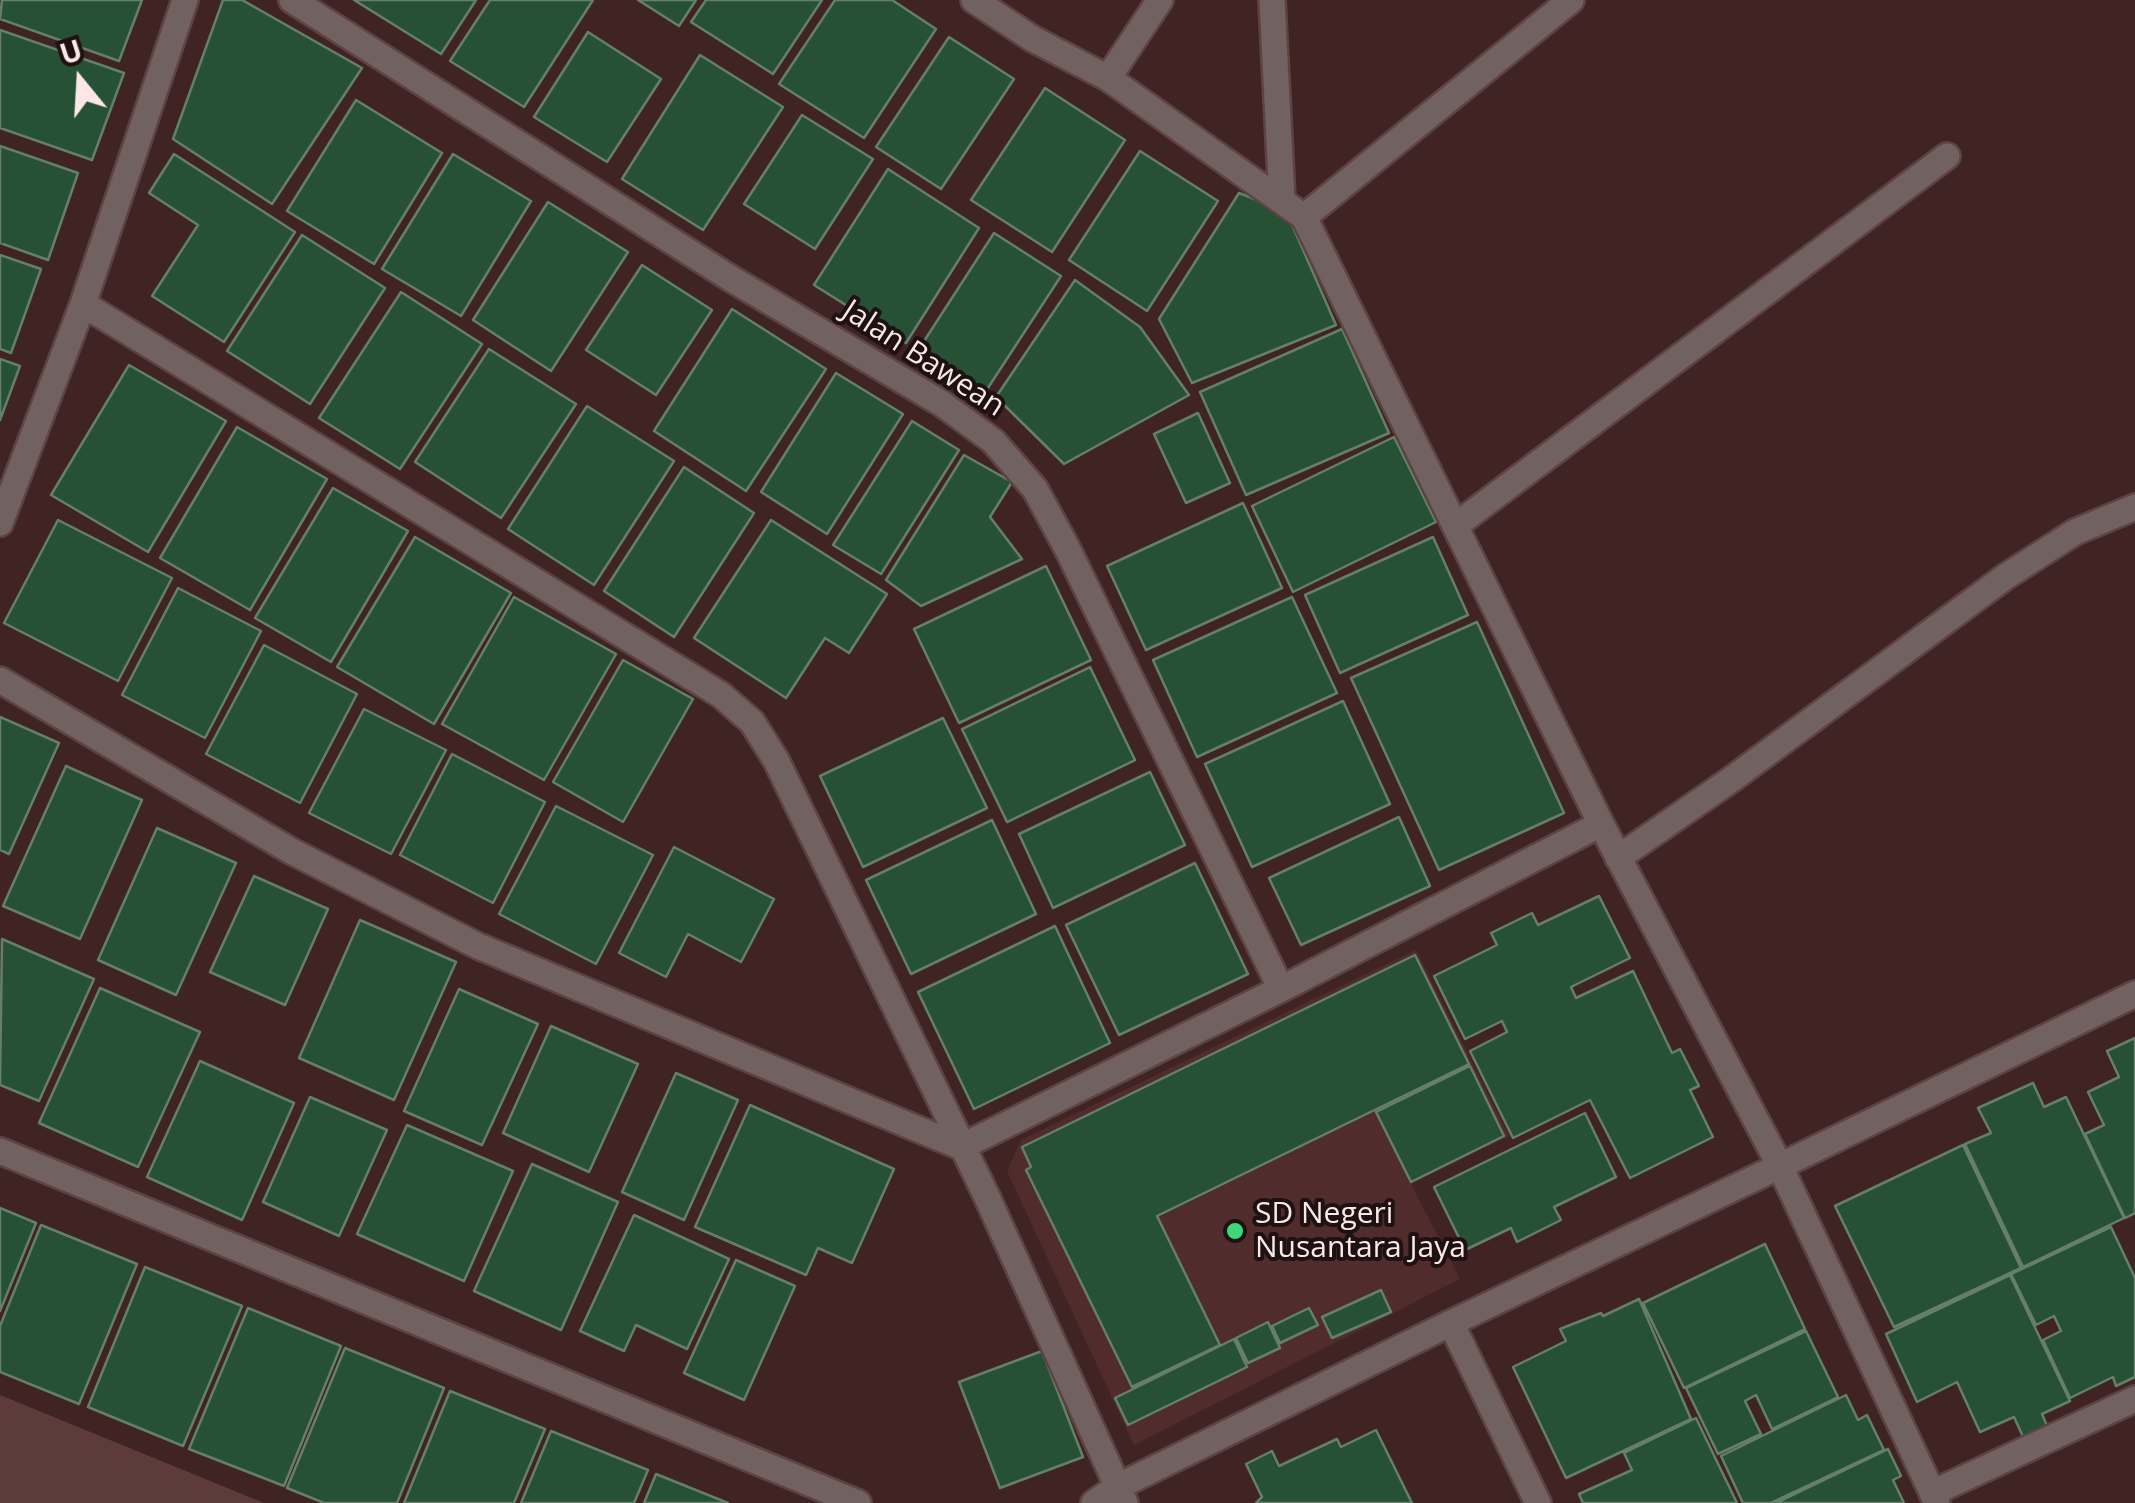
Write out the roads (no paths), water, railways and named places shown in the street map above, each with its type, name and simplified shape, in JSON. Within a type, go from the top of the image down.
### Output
[{"type":"street","points":[[0,523],[83,304],[185,0]]},
{"type":"street","name":"Jalan Bawean","points":[[292,0],[714,267],[942,403],[993,441],[1036,489],[1281,989]]},
{"type":"street","points":[[974,0],[1033,39],[1108,78],[1304,217],[1618,858],[1780,1166],[1934,1498],[2135,1399]]},
{"type":"street","points":[[1108,78],[1160,0]]},
{"type":"street","points":[[1272,0],[1282,200]]},
{"type":"street","points":[[1304,217],[1572,0]]},
{"type":"street","points":[[1455,526],[1947,156]]},
{"type":"street","points":[[83,304],[721,695],[752,722],[776,760],[987,1197],[1121,1495]]},
{"type":"street","points":[[1618,858],[1732,779],[2005,577],[2075,532],[2135,506]]},
{"type":"street","points":[[0,680],[291,852],[478,946],[961,1147],[1281,989],[1601,824]]},
{"type":"street","points":[[1094,1503],[1121,1495],[1451,1323],[2135,994]]},
{"type":"street","points":[[0,1151],[858,1503]]},
{"type":"street","points":[[1451,1323],[1538,1503]]},
{"type":"place","name":"SD Negeri Nusantara Jaya","points":[[1235,1231]]}]
